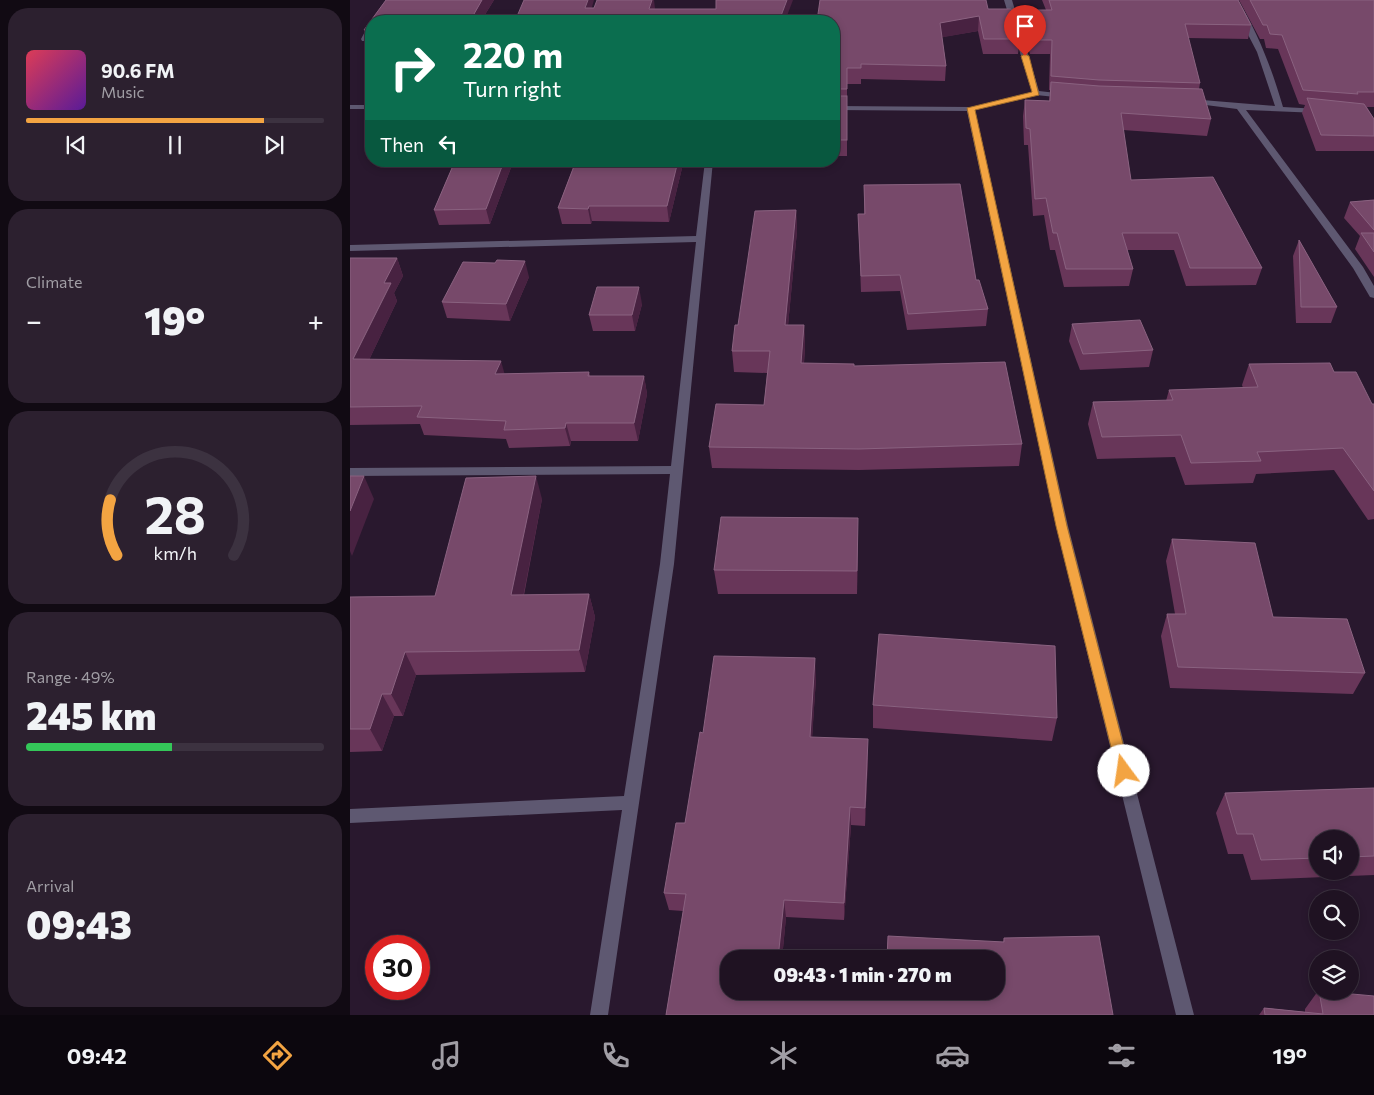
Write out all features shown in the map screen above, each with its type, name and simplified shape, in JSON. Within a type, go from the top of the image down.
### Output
[{"type":"street","points":[[1008,0],[1036,93]]},
{"type":"street","points":[[1234,0],[1242,12],[1269,74],[1279,107]]},
{"type":"street","points":[[840,108],[971,108],[1036,93],[1071,96]]},
{"type":"street","points":[[1177,100],[1240,107],[1279,107],[1326,111]]},
{"type":"street","points":[[350,107],[365,107]]},
{"type":"street","points":[[1240,107],[1358,267],[1374,295]]},
{"type":"street","points":[[971,108],[1062,526],[1185,1015]]},
{"type":"street","points":[[599,1015],[629,803],[667,564],[708,167]]},
{"type":"street","points":[[350,248],[702,239]]},
{"type":"street","points":[[350,472],[678,470]]},
{"type":"street","points":[[350,816],[629,803]]},
{"type":"building","points":[[386,0],[482,0],[473,15],[375,15]]},
{"type":"building","points":[[524,0],[588,0],[585,8],[594,8],[597,0],[652,0],[649,9],[716,9],[716,0],[787,0],[781,15],[518,15]]},
{"type":"building","points":[[820,0],[986,0],[988,9],[1011,9],[1020,39],[984,39],[979,16],[940,23],[946,66],[861,64],[861,68],[847,68],[847,89],[840,89],[840,15],[818,15]]},
{"type":"building","points":[[1049,0],[1238,0],[1251,25],[1185,24],[1200,83],[1099,80],[1051,76],[1052,40],[1032,40],[1022,10],[1052,10]]},
{"type":"building","points":[[1250,0],[1374,0],[1374,92],[1357,92],[1358,94],[1303,90],[1282,35],[1270,34],[1267,25],[1263,25]]},
{"type":"building","points":[[1051,82],[1099,86],[1202,89],[1211,119],[1121,113],[1131,180],[1213,177],[1262,268],[1190,268],[1178,233],[1122,233],[1133,269],[1066,269],[1057,233],[1053,233],[1046,198],[1035,199],[1030,129],[1026,128],[1025,100],[1050,101]]},
{"type":"building","points":[[840,96],[847,96],[847,140],[840,140]]},
{"type":"building","points":[[1307,98],[1364,104],[1374,119],[1374,136],[1321,135]]},
{"type":"building","points":[[452,167],[502,167],[486,209],[434,210]]},
{"type":"building","points":[[574,167],[677,167],[667,206],[589,206],[588,209],[558,208]]},
{"type":"building","points":[[960,184],[976,280],[979,280],[988,309],[908,314],[900,275],[861,276],[858,214],[865,214],[864,185]]},
{"type":"building","points":[[1374,200],[1374,230],[1350,202]]},
{"type":"building","points":[[796,210],[785,325],[804,325],[801,363],[854,364],[854,366],[1005,362],[1022,444],[859,449],[709,447],[716,404],[764,405],[770,351],[732,351],[735,325],[738,325],[755,211]]},
{"type":"building","points":[[1361,233],[1374,233],[1374,252]]},
{"type":"building","points":[[1299,240],[1337,307],[1301,307]]},
{"type":"building","points":[[350,258],[397,258],[384,283],[391,283],[353,359],[501,361],[495,374],[589,372],[588,376],[644,376],[634,423],[566,423],[565,428],[504,430],[506,421],[417,417],[422,406],[350,407]]},
{"type":"building","points":[[497,260],[525,261],[506,304],[442,302],[463,262],[495,263]]},
{"type":"building","points":[[597,287],[639,287],[632,315],[589,315]]},
{"type":"building","points":[[1140,320],[1153,350],[1083,354],[1072,324]]},
{"type":"building","points":[[1330,363],[1334,372],[1356,372],[1372,404],[1374,404],[1374,491],[1343,448],[1257,452],[1261,461],[1191,463],[1181,435],[1102,437],[1093,402],[1173,400],[1169,390],[1258,387],[1249,364]]},
{"type":"building","points":[[350,476],[364,476],[350,511]]},
{"type":"building","points":[[536,476],[511,595],[589,594],[579,650],[405,652],[391,694],[382,694],[370,729],[350,729],[350,597],[435,596],[466,478]]},
{"type":"building","points":[[721,517],[858,518],[857,571],[714,570]]},
{"type":"building","points":[[1172,539],[1255,543],[1273,617],[1347,619],[1365,673],[1178,667],[1167,614],[1186,614]]},
{"type":"building","points":[[879,634],[1055,646],[1057,718],[873,705]]},
{"type":"building","points":[[714,656],[815,658],[810,737],[868,739],[865,808],[850,807],[844,903],[784,900],[779,950],[720,950],[720,1000],[1005,1000],[1005,950],[887,950],[888,936],[1004,942],[1004,938],[1099,936],[1113,1015],[666,1015],[686,894],[664,893],[676,823],[685,823],[700,732],[703,733]]},
{"type":"building","points":[[1374,788],[1374,856],[1359,857],[1359,830],[1309,830],[1309,858],[1261,860],[1253,834],[1237,834],[1225,793]]},
{"type":"building","points":[[1359,995],[1374,996],[1374,1015],[1265,1015],[1264,1008],[1323,1014],[1321,1000],[1359,1000]]},
{"type":"route","points":[[1025,56],[1036,93],[971,108],[1062,526],[1124,771]]}]
